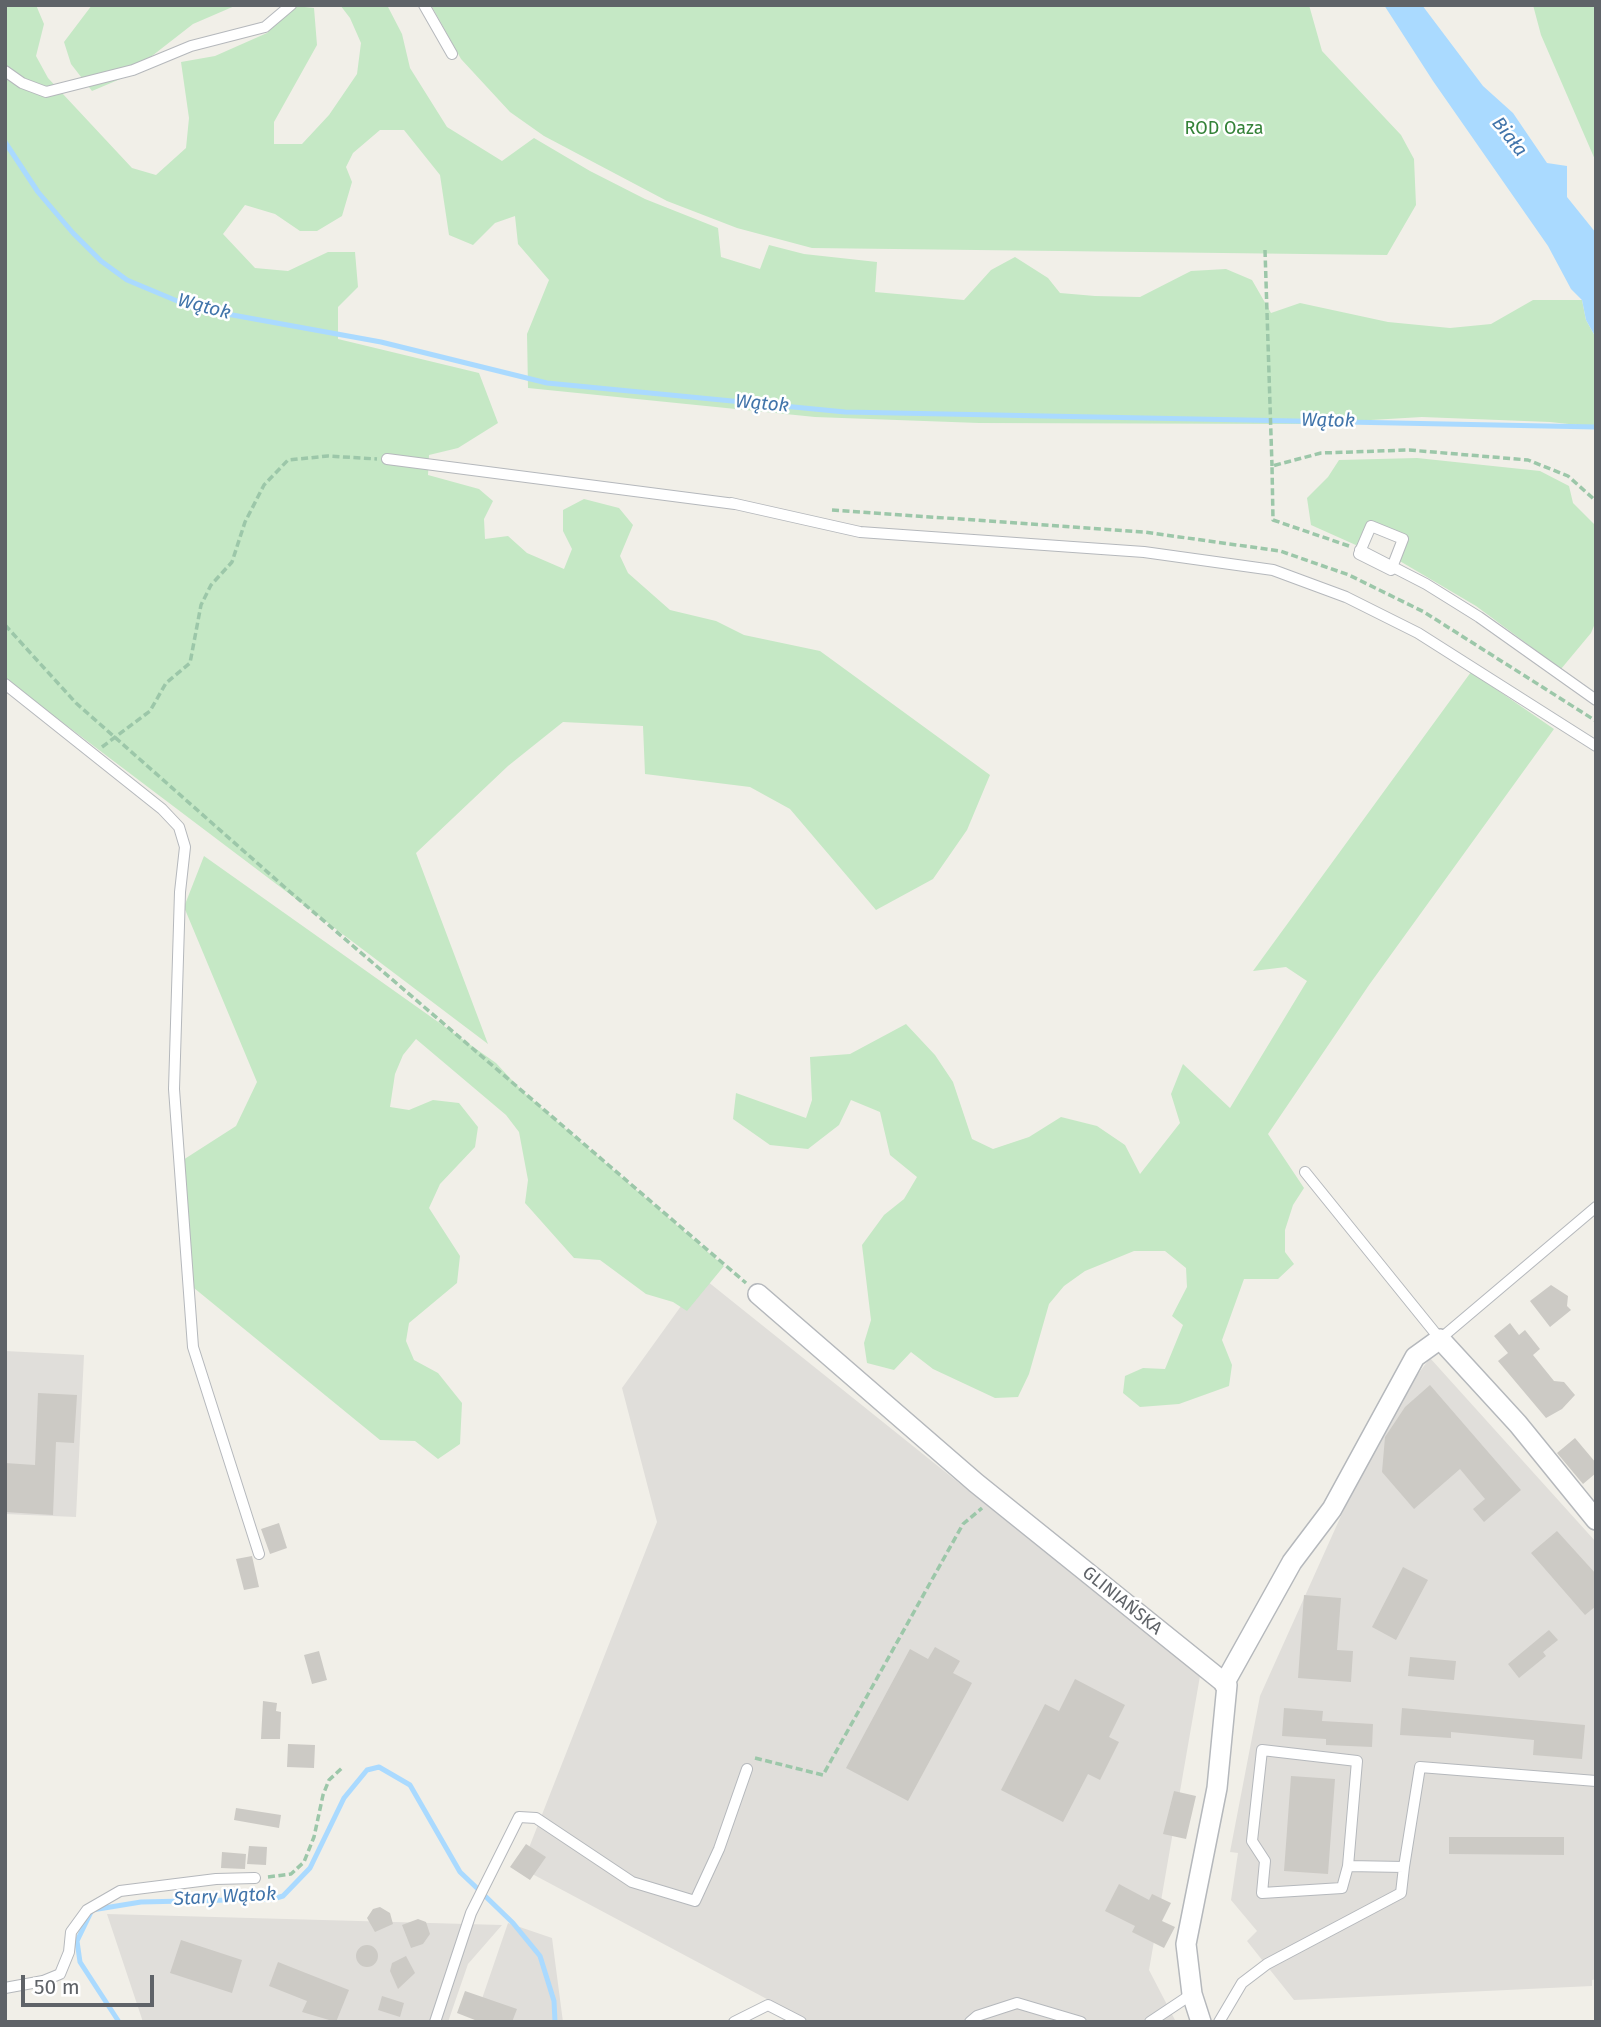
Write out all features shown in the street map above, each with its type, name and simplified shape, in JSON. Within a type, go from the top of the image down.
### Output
[{"type":"street","name":"GLINIAŃSKA","points":[[758,1294],[994,1497],[1224,1684]]},
{"type":"street","points":[[1202,2022],[1192,1994],[1186,1944],[1217,1788],[1224,1684],[1292,1562],[1332,1509],[1415,1357],[1440,1339],[1518,1424],[1596,1520]]},
{"type":"lane","points":[[5,71],[22,83],[46,92],[133,70],[191,46],[265,27],[291,5]]},
{"type":"lane","points":[[424,5],[452,54]]},
{"type":"lane","points":[[387,460],[776,508],[860,532],[1144,552],[1273,570],[1346,597],[1418,633],[1596,747]]},
{"type":"lane","points":[[1371,526],[1404,539],[1393,567],[1391,570],[1359,554],[1371,526]]},
{"type":"lane","points":[[1393,567],[1479,617],[1596,700]]},
{"type":"lane","points":[[5,684],[162,809],[179,827],[185,847],[180,892],[174,1089],[193,1347],[259,1554]]},
{"type":"lane","points":[[1306,1172],[1440,1339],[1596,1207]]},
{"type":"lane","points":[[1262,1750],[1357,1761],[1348,1866],[1342,1888],[1262,1894],[1265,1861],[1252,1840],[1262,1750]]},
{"type":"lane","points":[[1219,2022],[1242,1983],[1267,1964],[1401,1893],[1420,1766],[1596,1781]]},
{"type":"lane","points":[[435,2022],[471,1913],[519,1817],[536,1818],[632,1882],[695,1901],[719,1849],[747,1769]]},
{"type":"lane","points":[[1348,1866],[1404,1867]]},
{"type":"lane","points":[[5,1988],[43,1981],[60,1974],[69,1952],[71,1932],[87,1910],[120,1891],[216,1878],[255,1878]]},
{"type":"lane","points":[[1150,2022],[1192,1994]]},
{"type":"lane","points":[[970,2022],[977,2016],[1017,2003],[1081,2022]]},
{"type":"lane","points":[[734,2022],[768,2005],[801,2022]]},
{"type":"path","points":[[1265,250],[1273,520],[1360,550]]},
{"type":"path","points":[[1272,466],[1321,453],[1409,450],[1528,460],[1568,476],[1596,501]]},
{"type":"path","points":[[116,737],[150,711],[166,683],[190,663],[201,605],[211,585],[232,562],[245,522],[264,485],[288,460],[328,456],[387,460]]},
{"type":"path","points":[[5,625],[76,703],[289,891],[758,1294]]},
{"type":"path","points":[[747,1769],[756,1756],[823,1776],[963,1524],[994,1497]]},
{"type":"path","points":[[255,1878],[291,1874],[304,1862],[314,1837],[329,1780],[342,1768]]},
{"type":"shaded area","points":[[702,1277],[1200,1676],[1149,1970],[1176,2022],[810,2022],[521,1868],[657,1522],[622,1388]]},
{"type":"shaded area","points":[[5,1351],[84,1355],[76,1517],[5,1514]]},
{"type":"shaded area","points":[[1430,1358],[1596,1542],[1596,1979],[1592,1980],[1592,1986],[1294,2000],[1247,1941],[1257,1931],[1231,1900],[1238,1853],[1230,1852],[1260,1696],[1385,1418]]},
{"type":"shaded area","points":[[107,1914],[502,1925],[468,1964],[448,2022],[143,2022]]},
{"type":"shaded area","points":[[508,1923],[552,1938],[563,2022],[474,2022]]},
{"type":"green space","points":[[5,5],[36,5],[44,24],[36,56],[48,78],[132,168],[156,175],[186,148],[189,118],[181,62],[215,56],[267,33],[295,6],[314,8],[317,45],[274,122],[274,144],[302,144],[329,115],[357,74],[361,43],[350,18],[340,5],[387,5],[402,34],[410,68],[447,127],[502,161],[534,138],[645,199],[718,228],[721,257],[760,269],[769,245],[804,254],[877,262],[875,292],[964,300],[991,270],[1015,257],[1048,278],[1060,293],[1095,296],[1140,297],[1191,271],[1226,269],[1252,280],[1271,313],[1300,303],[1388,322],[1450,328],[1491,324],[1533,300],[1582,300],[1586,320],[1596,338],[1596,427],[1550,422],[1422,417],[1303,424],[979,423],[815,417],[528,388],[527,334],[549,280],[518,244],[515,216],[495,223],[473,245],[449,235],[440,175],[404,130],[380,130],[353,153],[346,167],[352,182],[342,216],[317,231],[300,231],[275,214],[245,205],[223,234],[255,268],[288,271],[328,252],[355,252],[358,287],[338,307],[338,339],[479,373],[498,423],[458,448],[429,455],[428,475],[479,489],[493,501],[484,519],[485,539],[508,536],[527,553],[564,569],[572,549],[563,531],[563,510],[584,499],[619,508],[633,525],[620,556],[628,573],[670,610],[716,621],[744,635],[820,651],[990,775],[967,830],[933,879],[876,910],[790,809],[750,787],[645,774],[643,726],[563,722],[508,766],[416,853],[488,1044],[5,679]]},
{"type":"green space","points":[[92,5],[237,5],[193,24],[125,77],[92,91],[71,64],[64,42]]},
{"type":"green space","name":"ROD Oaza","points":[[431,5],[1309,5],[1322,51],[1401,135],[1414,159],[1416,205],[1387,255],[812,248],[737,228],[667,201],[544,136],[510,112],[461,59]]},
{"type":"green space","points":[[1533,5],[1596,5],[1596,162],[1541,35]]},
{"type":"green space","points":[[1417,458],[1540,471],[1569,486],[1573,503],[1596,526],[1596,621],[1591,633],[1561,669],[1476,606],[1398,560],[1406,538],[1369,522],[1358,546],[1311,525],[1307,498],[1328,477],[1339,460]]},
{"type":"green space","points":[[1471,672],[1554,729],[1369,985],[1268,1134],[1304,1188],[1293,1205],[1285,1230],[1285,1252],[1294,1264],[1278,1279],[1244,1279],[1222,1340],[1232,1365],[1229,1386],[1179,1404],[1140,1407],[1123,1393],[1125,1376],[1143,1368],[1165,1369],[1183,1325],[1172,1316],[1187,1287],[1186,1268],[1165,1251],[1134,1251],[1085,1271],[1064,1286],[1049,1304],[1029,1374],[1018,1397],[995,1398],[933,1369],[911,1352],[894,1370],[867,1363],[864,1343],[871,1320],[862,1245],[884,1215],[904,1199],[917,1177],[890,1155],[880,1112],[851,1100],[839,1125],[808,1149],[770,1145],[733,1119],[736,1093],[806,1118],[812,1100],[810,1057],[850,1054],[906,1024],[935,1055],[953,1082],[972,1139],[993,1149],[1029,1137],[1061,1117],[1097,1126],[1125,1145],[1140,1174],[1180,1123],[1171,1094],[1183,1064],[1230,1108],[1307,981],[1286,967],[1253,971]]},
{"type":"green space","points":[[204,856],[496,1063],[522,1091],[724,1266],[687,1311],[673,1302],[646,1294],[600,1260],[574,1258],[525,1203],[528,1180],[519,1132],[506,1115],[416,1039],[403,1055],[395,1074],[390,1107],[409,1110],[433,1100],[459,1103],[478,1127],[475,1147],[440,1184],[429,1208],[460,1256],[457,1283],[409,1323],[406,1341],[414,1360],[438,1373],[462,1403],[460,1444],[438,1459],[415,1441],[380,1440],[194,1288],[183,1160],[236,1126],[257,1082],[184,907]]},
{"type":"water","name":"Biała","points":[[1384,5],[1422,5],[1483,86],[1513,113],[1547,163],[1567,166],[1567,197],[1596,233],[1596,338],[1586,320],[1582,300],[1571,289],[1548,246],[1433,81]]},
{"type":"building","points":[[1551,1285],[1568,1296],[1567,1306],[1571,1310],[1550,1327],[1530,1301]]},
{"type":"building","points":[[1510,1323],[1519,1335],[1525,1330],[1540,1349],[1533,1355],[1554,1381],[1564,1382],[1575,1395],[1562,1409],[1546,1418],[1498,1361],[1508,1353],[1494,1336]]},
{"type":"building","points":[[1430,1385],[1521,1490],[1484,1522],[1473,1509],[1485,1499],[1460,1469],[1414,1509],[1382,1472],[1385,1437],[1405,1407]]},
{"type":"building","points":[[38,1393],[77,1395],[74,1443],[56,1442],[53,1515],[5,1512],[5,1463],[35,1465]]},
{"type":"building","points":[[1575,1438],[1596,1463],[1596,1473],[1583,1484],[1557,1453]]},
{"type":"building","points":[[279,1523],[287,1548],[270,1554],[261,1529]]},
{"type":"building","points":[[1557,1531],[1596,1574],[1596,1606],[1585,1615],[1531,1553]]},
{"type":"building","points":[[252,1556],[259,1587],[244,1590],[236,1559]]},
{"type":"building","points":[[1403,1567],[1428,1580],[1396,1640],[1372,1627]]},
{"type":"building","points":[[1304,1595],[1341,1598],[1337,1650],[1353,1651],[1351,1682],[1298,1678]]},
{"type":"building","points":[[1549,1630],[1558,1640],[1543,1652],[1546,1656],[1519,1678],[1508,1664]]},
{"type":"building","points":[[935,1647],[960,1661],[953,1673],[972,1683],[908,1801],[846,1768],[910,1649],[928,1659]]},
{"type":"building","points":[[319,1651],[327,1680],[312,1684],[304,1655]]},
{"type":"building","points":[[1410,1657],[1456,1661],[1454,1680],[1408,1676]]},
{"type":"building","points":[[1075,1679],[1125,1705],[1109,1737],[1119,1742],[1100,1780],[1088,1774],[1063,1822],[1001,1790],[1045,1704],[1059,1711]]},
{"type":"building","points":[[263,1701],[277,1703],[276,1711],[281,1712],[280,1739],[261,1739]]},
{"type":"building","points":[[1284,1708],[1323,1711],[1322,1721],[1373,1724],[1372,1747],[1326,1745],[1326,1739],[1282,1736]]},
{"type":"building","points":[[1402,1708],[1585,1725],[1582,1759],[1533,1755],[1534,1740],[1451,1732],[1451,1738],[1400,1735]]},
{"type":"building","points":[[288,1744],[315,1745],[314,1768],[287,1767]]},
{"type":"building","points":[[1291,1776],[1335,1779],[1328,1874],[1284,1871]]},
{"type":"building","points":[[1174,1791],[1196,1796],[1186,1839],[1163,1834]]},
{"type":"building","points":[[236,1808],[281,1815],[279,1828],[234,1820]]},
{"type":"building","points":[[1449,1837],[1564,1837],[1564,1855],[1449,1854]]},
{"type":"building","points":[[526,1844],[546,1857],[530,1880],[510,1867]]},
{"type":"building","points":[[249,1846],[267,1847],[266,1865],[247,1864]]},
{"type":"building","points":[[222,1852],[246,1854],[245,1869],[221,1868]]},
{"type":"building","points":[[1119,1884],[1149,1900],[1152,1894],[1171,1903],[1162,1921],[1175,1927],[1164,1948],[1132,1932],[1135,1926],[1105,1911]]},
{"type":"building","points":[[380,1907],[390,1913],[393,1924],[375,1932],[367,1918],[373,1909]]},
{"type":"building","points":[[418,1919],[426,1922],[430,1934],[423,1944],[411,1948],[402,1925]]},
{"type":"building","points":[[181,1940],[242,1960],[232,1993],[170,1973]]},
{"type":"building","points":[[363,1945],[371,1945],[378,1952],[378,1960],[371,1967],[363,1967],[356,1960],[356,1952]]},
{"type":"building","points":[[406,1956],[415,1973],[398,1989],[390,1971],[392,1963]]},
{"type":"building","points":[[278,1962],[349,1990],[336,2022],[302,2012],[307,2001],[269,1986]]},
{"type":"building","points":[[465,1991],[517,2009],[512,2022],[480,2022],[457,2013]]},
{"type":"building","points":[[382,1996],[404,2003],[400,2017],[378,2010]]},
{"type":"waterway","name":"Wątok","points":[[5,142],[38,192],[73,233],[101,261],[127,280],[194,308],[381,342],[547,383],[845,412],[1596,427]]},
{"type":"waterway","name":"Stary Wątok","points":[[119,2022],[80,1962],[77,1941],[92,1910],[141,1902],[273,1899],[283,1896],[310,1868],[344,1798],[367,1770],[379,1767],[410,1785],[460,1872],[480,1891]]},
{"type":"waterway","name":"Stary Wątok","points":[[482,1893],[513,1923],[540,1956],[554,2001],[555,2022]]}]
